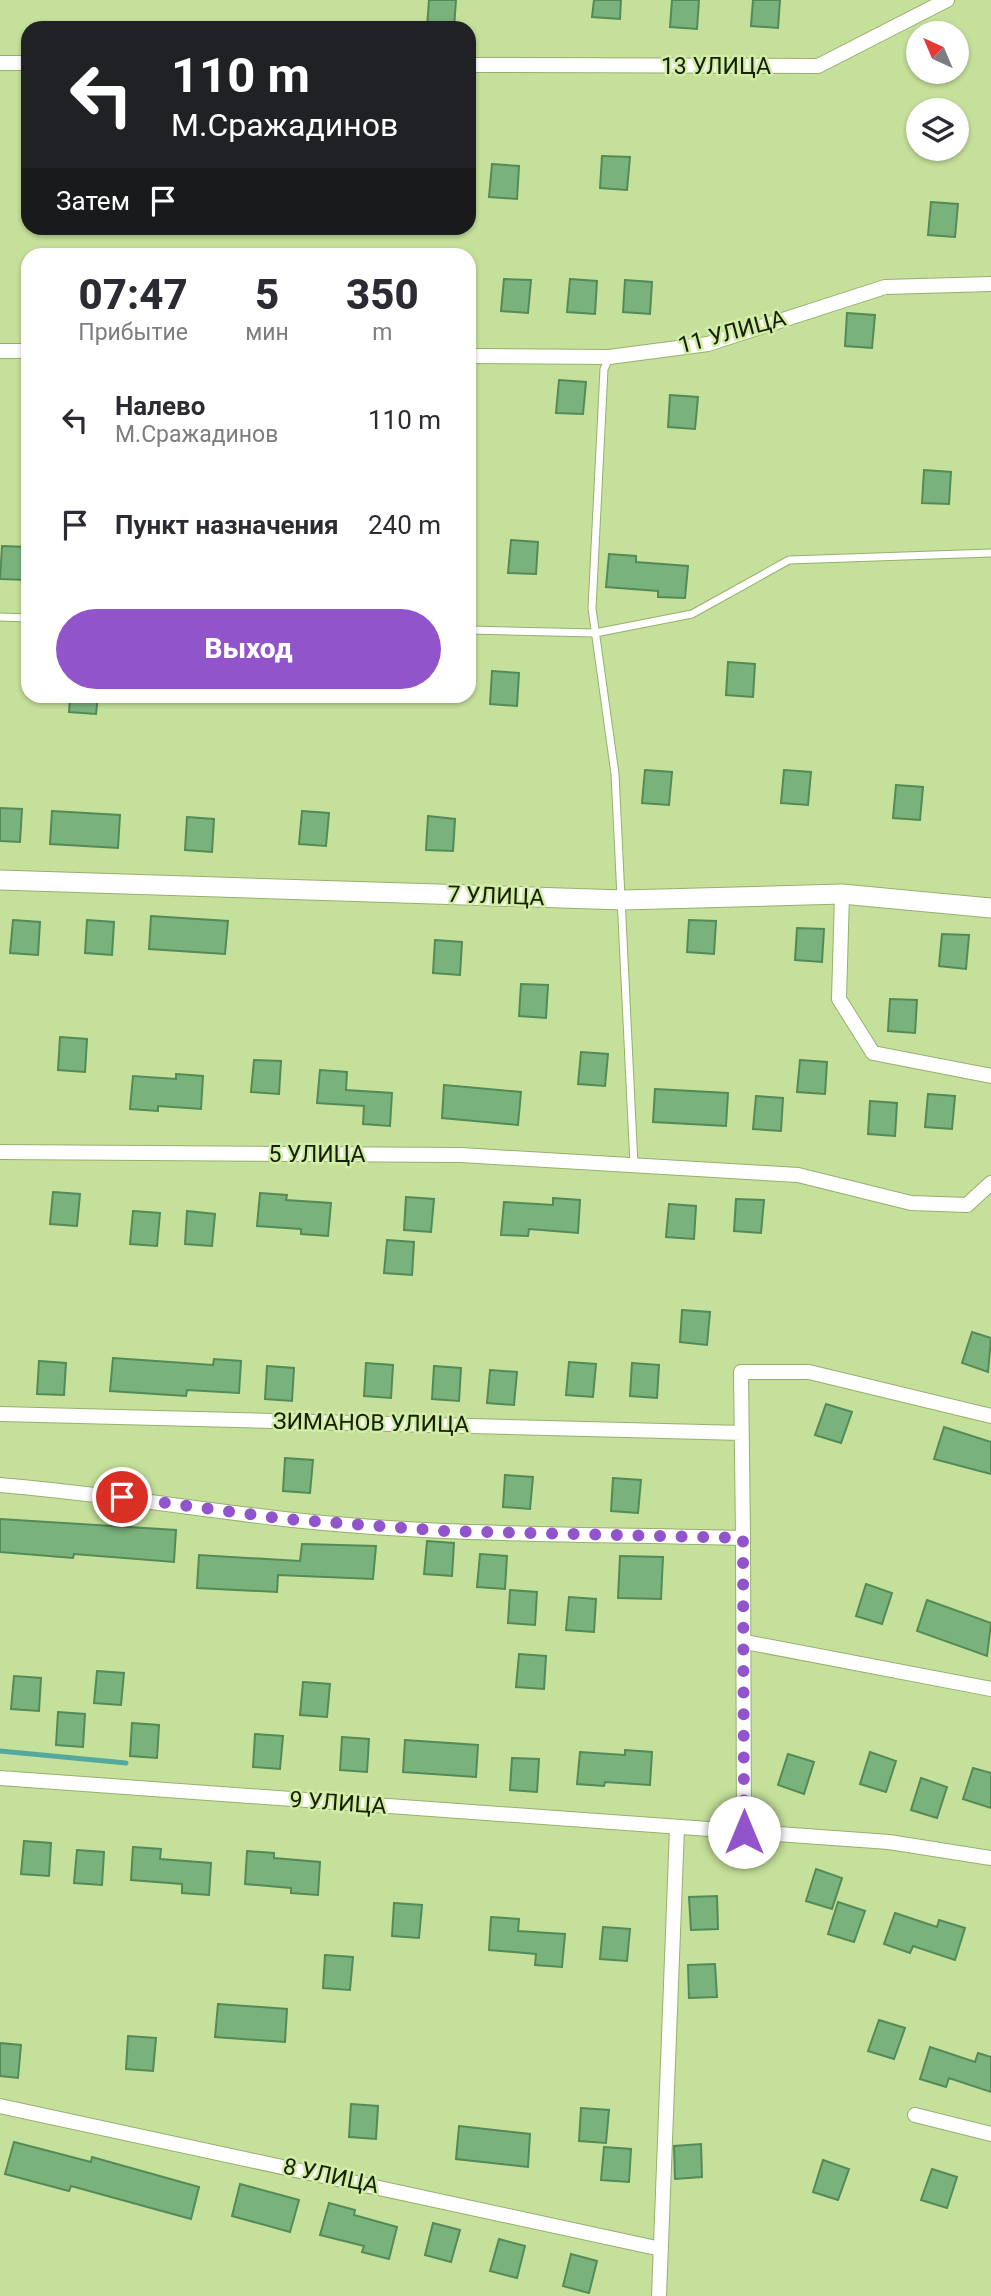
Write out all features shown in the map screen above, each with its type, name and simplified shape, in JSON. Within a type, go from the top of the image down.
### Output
[{"type":"street","name":"13 УЛИЦА","points":[[476,65],[818,66],[947,0]]},
{"type":"street","points":[[0,63],[21,63]]},
{"type":"street","name":"11 УЛИЦА","points":[[476,356],[610,357],[708,344],[885,287],[991,284]]},
{"type":"street","points":[[0,351],[21,351]]},
{"type":"street","name":"7 УЛИЦА","points":[[0,880],[623,900],[842,894],[991,908]]},
{"type":"street","points":[[842,894],[839,999],[873,1054],[991,1076]]},
{"type":"street","name":"5 УЛИЦА","points":[[0,1152],[461,1155],[798,1175],[911,1203],[967,1205],[991,1183]]},
{"type":"street","points":[[744,1832],[745,1642],[741,1373],[809,1372],[991,1416]]},
{"type":"street","name":"ЗИМАНОВ УЛИЦА","points":[[0,1414],[742,1433]]},
{"type":"street","points":[[0,1485],[95,1493],[285,1519],[445,1531],[743,1538]]},
{"type":"street","points":[[745,1642],[991,1689]]},
{"type":"street","name":"9 УЛИЦА","points":[[0,1778],[901,1844],[991,1858]]},
{"type":"street","points":[[659,2296],[677,1828]]},
{"type":"street","name":"8 УЛИЦА","points":[[0,2106],[660,2249]]},
{"type":"street","points":[[915,2115],[991,2134]]},
{"type":"lane","points":[[610,357],[604,369],[592,608],[615,774],[634,1166]]},
{"type":"lane","points":[[476,630],[595,633],[692,614],[789,560],[991,554]]},
{"type":"lane","points":[[0,617],[21,618]]},
{"type":"building","points":[[429,0],[456,0],[454,21],[427,21]]},
{"type":"building","points":[[594,0],[621,0],[620,19],[592,17]]},
{"type":"building","points":[[672,0],[699,0],[697,29],[670,27]]},
{"type":"building","points":[[753,0],[780,0],[778,28],[751,26]]},
{"type":"building","points":[[602,156],[630,157],[627,190],[600,188]]},
{"type":"building","points":[[492,164],[519,166],[517,199],[489,197]]},
{"type":"building","points":[[931,202],[958,204],[955,237],[928,235]]},
{"type":"building","points":[[504,279],[531,280],[528,313],[501,311]]},
{"type":"building","points":[[570,279],[597,281],[595,314],[567,312]]},
{"type":"building","points":[[625,280],[652,282],[650,314],[623,312]]},
{"type":"building","points":[[847,313],[875,315],[872,348],[845,346]]},
{"type":"building","points":[[559,380],[586,382],[583,414],[556,413]]},
{"type":"building","points":[[670,395],[698,397],[695,429],[668,427]]},
{"type":"building","points":[[924,470],[951,472],[949,504],[922,503]]},
{"type":"building","points":[[511,540],[538,542],[536,574],[508,573]]},
{"type":"building","points":[[2,546],[21,547],[21,580],[0,579]]},
{"type":"building","points":[[609,554],[636,556],[636,562],[688,566],[685,598],[658,597],[658,591],[606,587]]},
{"type":"building","points":[[728,662],[755,664],[753,697],[726,695]]},
{"type":"building","points":[[492,671],[519,673],[517,706],[490,704]]},
{"type":"building","points":[[70,703],[97,703],[96,714],[69,712]]},
{"type":"building","points":[[645,770],[672,772],[669,805],[642,803]]},
{"type":"building","points":[[784,770],[811,772],[808,805],[781,803]]},
{"type":"building","points":[[896,785],[923,787],[920,820],[893,818]]},
{"type":"building","points":[[0,808],[22,809],[20,842],[0,841]]},
{"type":"building","points":[[52,811],[120,815],[118,848],[50,844]]},
{"type":"building","points":[[302,811],[329,813],[326,846],[299,844]]},
{"type":"building","points":[[428,816],[455,819],[453,851],[426,850]]},
{"type":"building","points":[[187,817],[214,819],[212,852],[185,850]]},
{"type":"building","points":[[151,916],[228,921],[225,954],[149,949]]},
{"type":"building","points":[[13,920],[40,922],[38,955],[10,953]]},
{"type":"building","points":[[87,920],[114,922],[112,955],[85,953]]},
{"type":"building","points":[[689,920],[716,921],[714,954],[687,952]]},
{"type":"building","points":[[797,928],[824,929],[822,962],[795,960]]},
{"type":"building","points":[[942,934],[969,935],[966,969],[939,966]]},
{"type":"building","points":[[435,940],[462,942],[460,975],[433,973]]},
{"type":"building","points":[[521,984],[548,985],[546,1018],[519,1016]]},
{"type":"building","points":[[890,999],[917,1000],[915,1033],[888,1031]]},
{"type":"building","points":[[60,1037],[87,1039],[85,1072],[58,1070]]},
{"type":"building","points":[[581,1052],[608,1054],[605,1086],[578,1084]]},
{"type":"building","points":[[254,1060],[281,1061],[279,1094],[251,1092]]},
{"type":"building","points":[[800,1060],[827,1062],[825,1094],[797,1092]]},
{"type":"building","points":[[320,1070],[347,1072],[346,1090],[392,1093],[390,1126],[363,1124],[364,1106],[317,1103]]},
{"type":"building","points":[[176,1074],[203,1076],[201,1109],[158,1106],[158,1111],[130,1109],[133,1076],[176,1079]]},
{"type":"building","points":[[444,1085],[521,1092],[518,1125],[442,1118]]},
{"type":"building","points":[[655,1089],[728,1093],[726,1126],[653,1122]]},
{"type":"building","points":[[928,1094],[955,1096],[952,1129],[925,1127]]},
{"type":"building","points":[[756,1096],[783,1098],[781,1131],[753,1129]]},
{"type":"building","points":[[870,1101],[897,1103],[895,1136],[868,1134]]},
{"type":"building","points":[[53,1192],[80,1194],[77,1226],[50,1224]]},
{"type":"building","points":[[260,1193],[287,1195],[286,1200],[331,1203],[328,1236],[301,1234],[301,1229],[257,1226]]},
{"type":"building","points":[[406,1197],[434,1199],[431,1232],[404,1230]]},
{"type":"building","points":[[553,1198],[580,1200],[578,1233],[529,1229],[528,1236],[501,1235],[504,1202],[553,1205]]},
{"type":"building","points":[[736,1199],[764,1200],[761,1233],[734,1231]]},
{"type":"building","points":[[669,1204],[696,1206],[694,1239],[666,1237]]},
{"type":"building","points":[[133,1211],[160,1213],[157,1246],[130,1244]]},
{"type":"building","points":[[187,1211],[215,1214],[212,1246],[185,1244]]},
{"type":"building","points":[[387,1240],[414,1242],[412,1275],[384,1273]]},
{"type":"building","points":[[682,1310],[710,1312],[707,1345],[680,1342]]},
{"type":"building","points":[[972,1332],[991,1338],[988,1372],[962,1363]]},
{"type":"building","points":[[113,1358],[213,1365],[214,1359],[241,1361],[239,1393],[187,1390],[186,1396],[110,1391]]},
{"type":"building","points":[[39,1361],[66,1363],[64,1395],[37,1394]]},
{"type":"building","points":[[569,1362],[596,1364],[593,1397],[566,1395]]},
{"type":"building","points":[[366,1363],[393,1365],[391,1398],[364,1396]]},
{"type":"building","points":[[632,1363],[659,1365],[657,1398],[630,1396]]},
{"type":"building","points":[[267,1366],[294,1368],[292,1401],[265,1399]]},
{"type":"building","points":[[434,1366],[461,1368],[459,1401],[432,1399]]},
{"type":"building","points":[[490,1370],[517,1372],[514,1405],[487,1403]]},
{"type":"building","points":[[826,1404],[852,1412],[841,1443],[815,1435]]},
{"type":"building","points":[[944,1427],[991,1442],[991,1474],[934,1459]]},
{"type":"building","points":[[285,1458],[313,1460],[310,1493],[283,1491]]},
{"type":"building","points":[[505,1475],[533,1477],[530,1509],[503,1507]]},
{"type":"building","points":[[613,1478],[641,1480],[638,1513],[611,1511]]},
{"type":"building","points":[[0,1519],[176,1530],[174,1562],[74,1554],[73,1558],[0,1552]]},
{"type":"building","points":[[427,1541],[454,1543],[452,1576],[424,1574]]},
{"type":"building","points":[[302,1544],[376,1546],[373,1579],[278,1575],[277,1592],[197,1588],[199,1555],[300,1561]]},
{"type":"building","points":[[480,1554],[507,1556],[505,1589],[477,1587]]},
{"type":"building","points":[[620,1556],[663,1557],[661,1599],[618,1598]]},
{"type":"building","points":[[866,1584],[892,1593],[882,1624],[856,1616]]},
{"type":"building","points":[[510,1590],[537,1592],[535,1625],[508,1623]]},
{"type":"building","points":[[569,1597],[596,1599],[594,1632],[566,1630]]},
{"type":"building","points":[[927,1600],[991,1623],[987,1656],[917,1631]]},
{"type":"building","points":[[519,1654],[546,1656],[544,1689],[516,1687]]},
{"type":"building","points":[[97,1671],[124,1673],[121,1705],[94,1703]]},
{"type":"building","points":[[14,1676],[41,1678],[39,1711],[11,1709]]},
{"type":"building","points":[[303,1682],[330,1684],[327,1717],[300,1715]]},
{"type":"building","points":[[58,1712],[85,1714],[83,1747],[56,1745]]},
{"type":"building","points":[[132,1723],[159,1725],[157,1758],[130,1756]]},
{"type":"building","points":[[255,1734],[283,1736],[280,1769],[253,1767]]},
{"type":"building","points":[[342,1737],[369,1739],[367,1772],[340,1770]]},
{"type":"building","points":[[405,1740],[478,1745],[476,1777],[403,1772]]},
{"type":"building","points":[[625,1750],[652,1752],[650,1785],[605,1782],[604,1786],[577,1784],[580,1752],[625,1755]]},
{"type":"building","points":[[870,1752],[896,1761],[886,1792],[860,1784]]},
{"type":"building","points":[[788,1754],[814,1762],[804,1794],[778,1785]]},
{"type":"building","points":[[512,1758],[539,1759],[537,1792],[510,1790]]},
{"type":"building","points":[[973,1768],[991,1773],[991,1808],[963,1799]]},
{"type":"building","points":[[921,1778],[947,1787],[937,1818],[911,1810]]},
{"type":"building","points":[[24,1841],[51,1843],[49,1876],[21,1874]]},
{"type":"building","points":[[133,1847],[161,1849],[160,1859],[211,1863],[209,1895],[182,1893],[182,1884],[131,1880]]},
{"type":"building","points":[[77,1850],[104,1852],[102,1885],[74,1883]]},
{"type":"building","points":[[247,1851],[274,1853],[274,1858],[320,1862],[318,1895],[291,1893],[291,1888],[245,1884]]},
{"type":"building","points":[[816,1869],[842,1878],[832,1909],[806,1901]]},
{"type":"building","points":[[717,1896],[718,1929],[691,1930],[689,1897]]},
{"type":"building","points":[[838,1902],[865,1911],[854,1942],[828,1934]]},
{"type":"building","points":[[394,1903],[422,1905],[419,1938],[392,1936]]},
{"type":"building","points":[[895,1913],[937,1927],[939,1920],[965,1928],[955,1960],[913,1946],[910,1953],[884,1944]]},
{"type":"building","points":[[491,1917],[519,1919],[518,1931],[565,1934],[562,1967],[535,1965],[536,1954],[489,1950]]},
{"type":"building","points":[[603,1927],[630,1929],[627,1961],[600,1959]]},
{"type":"building","points":[[325,1955],[353,1957],[350,1990],[323,1988]]},
{"type":"building","points":[[715,1964],[717,1997],[689,1998],[688,1965]]},
{"type":"building","points":[[218,2004],[287,2009],[285,2042],[215,2037]]},
{"type":"building","points":[[879,2020],[905,2028],[894,2059],[868,2051]]},
{"type":"building","points":[[128,2036],[156,2038],[153,2071],[126,2069]]},
{"type":"building","points":[[0,2043],[21,2045],[18,2078],[0,2076]]},
{"type":"building","points":[[930,2047],[975,2062],[978,2053],[991,2057],[991,2092],[949,2078],[946,2087],[920,2079]]},
{"type":"building","points":[[351,2104],[378,2106],[376,2139],[349,2137]]},
{"type":"building","points":[[581,2108],[609,2110],[606,2143],[579,2141]]},
{"type":"building","points":[[459,2126],[530,2134],[528,2167],[456,2159]]},
{"type":"building","points":[[14,2142],[91,2162],[92,2157],[199,2187],[191,2219],[71,2186],[69,2191],[5,2174]]},
{"type":"building","points":[[701,2144],[702,2177],[675,2179],[674,2146]]},
{"type":"building","points":[[604,2147],[631,2149],[629,2182],[601,2180]]},
{"type":"building","points":[[823,2160],[849,2169],[838,2200],[813,2192]]},
{"type":"building","points":[[932,2169],[957,2177],[947,2208],[921,2200]]},
{"type":"building","points":[[240,2184],[299,2200],[290,2232],[232,2216]]},
{"type":"building","points":[[329,2203],[355,2210],[354,2215],[397,2227],[389,2259],[362,2252],[364,2246],[320,2235]]},
{"type":"building","points":[[433,2223],[460,2230],[451,2262],[425,2255]]},
{"type":"building","points":[[499,2239],[525,2246],[517,2278],[490,2271]]},
{"type":"building","points":[[571,2254],[597,2261],[589,2293],[563,2286]]},
{"type":"waterway","points":[[0,1751],[126,1763]]},
{"type":"route","points":[[122,1497],[285,1519],[445,1531],[743,1538],[746,1716],[744,1832]]}]
